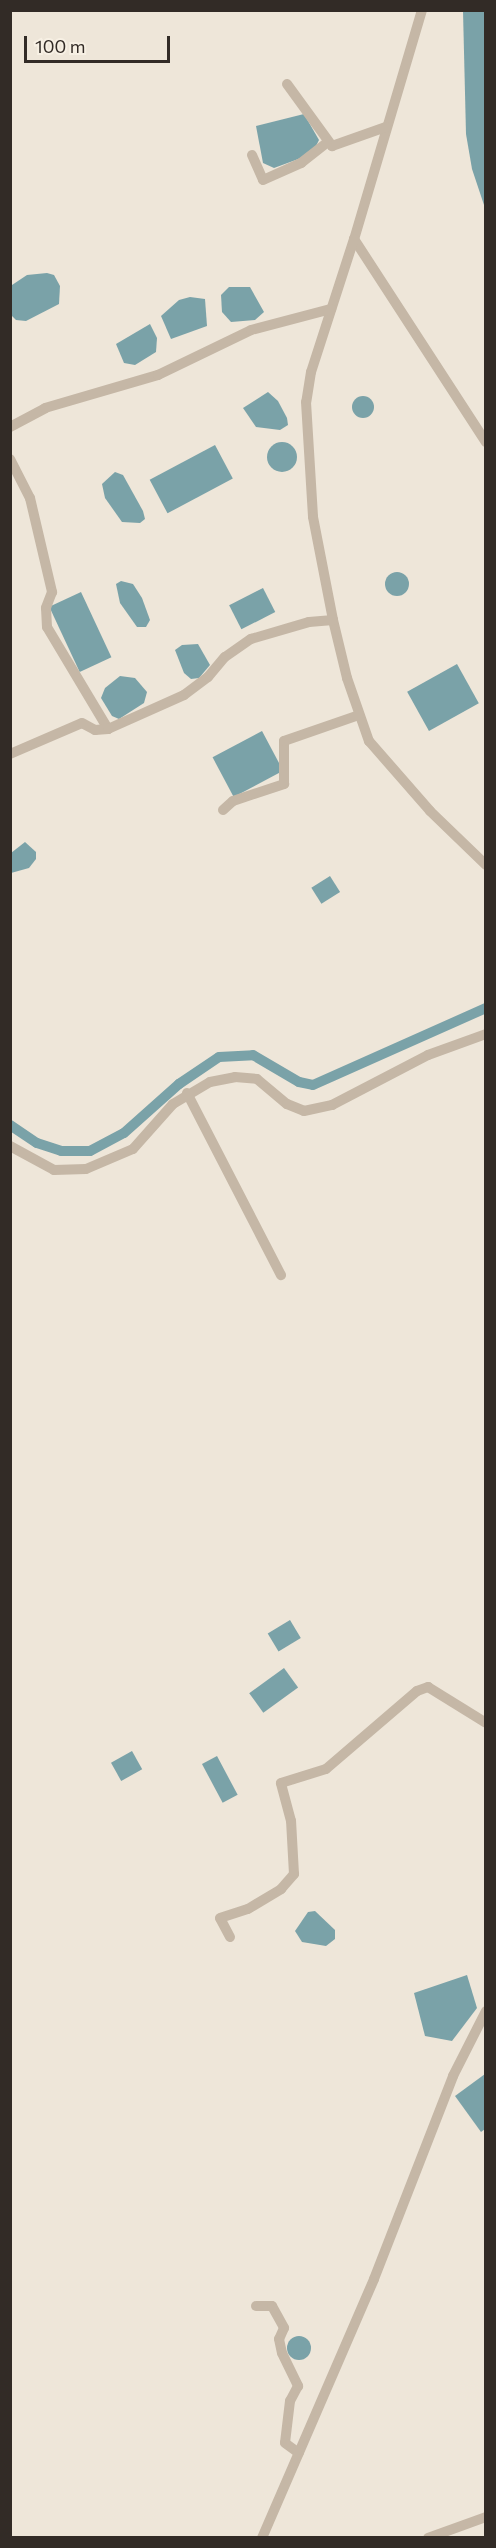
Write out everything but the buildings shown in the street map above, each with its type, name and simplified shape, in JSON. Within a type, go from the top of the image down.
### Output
[{"type":"street","points":[[422,10],[331,309],[306,402],[313,517],[333,620],[359,716],[377,752],[486,866]]},
{"type":"street","points":[[287,84],[309,110],[327,144]]},
{"type":"street","points":[[252,155],[263,180],[301,163],[327,144],[340,145],[386,127]]},
{"type":"street","points":[[354,239],[486,442]]},
{"type":"street","points":[[10,427],[45,408],[158,375],[251,330],[331,309]]},
{"type":"street","points":[[10,459],[30,498],[52,592],[46,608],[47,627],[108,729]]},
{"type":"street","points":[[10,754],[82,723],[95,730],[108,729],[184,695],[208,676],[225,657],[251,639],[309,622],[333,620]]},
{"type":"street","points":[[223,810],[233,801],[284,784],[284,741],[359,716]]},
{"type":"street","points":[[10,1146],[54,1170],[102,1164],[133,1149],[187,1093],[210,1082],[247,1077],[257,1079],[287,1104],[304,1111],[332,1105],[428,1055],[486,1034]]},
{"type":"street","points":[[187,1093],[281,1275]]},
{"type":"street","points":[[230,1936],[220,1918],[248,1909],[281,1889],[294,1874],[291,1821],[281,1792],[282,1784],[326,1769],[355,1748],[417,1691],[428,1687],[486,1723]]},
{"type":"street","points":[[262,2538],[375,2279],[453,2076],[486,2011]]},
{"type":"street","points":[[256,2306],[272,2306],[284,2328],[279,2339],[282,2353],[298,2386],[290,2401],[285,2443],[299,2453]]},
{"type":"street","points":[[428,2538],[486,2517]]},
{"type":"water","points":[[463,11],[485,11],[485,208],[472,169],[466,134]]},
{"type":"water","points":[[304,114],[319,140],[312,154],[274,168],[263,163],[256,126]]},
{"type":"water","points":[[47,273],[54,275],[60,286],[59,304],[26,321],[16,320],[11,315],[12,285],[27,275]]},
{"type":"water","points":[[229,287],[250,287],[264,312],[255,320],[231,322],[222,312],[221,295]]},
{"type":"water","points":[[190,297],[205,299],[207,326],[171,339],[161,316],[179,300]]},
{"type":"water","points":[[150,324],[157,338],[156,352],[135,365],[124,363],[116,344]]},
{"type":"water","points":[[268,392],[278,401],[287,418],[288,425],[280,430],[256,427],[243,408]]},
{"type":"water","points":[[363,396],[371,399],[374,407],[371,415],[363,418],[355,415],[352,407],[355,399]]},
{"type":"water","points":[[282,442],[292,447],[297,457],[292,467],[282,472],[272,467],[267,457],[272,447]]},
{"type":"water","points":[[215,445],[233,479],[168,513],[150,480]]},
{"type":"water","points":[[115,472],[123,475],[143,511],[145,519],[140,523],[122,522],[105,498],[102,484]]},
{"type":"water","points":[[397,572],[402,573],[408,579],[408,589],[402,595],[397,596],[392,595],[386,589],[385,584],[386,579],[392,573]]},
{"type":"water","points":[[121,581],[133,584],[142,598],[150,620],[146,627],[137,627],[120,603],[116,584]]},
{"type":"water","points":[[263,588],[275,612],[241,629],[229,605]]},
{"type":"water","points":[[81,592],[111,657],[80,672],[49,607]]},
{"type":"water","points":[[198,644],[210,665],[199,678],[191,679],[184,673],[175,650],[182,645]]},
{"type":"water","points":[[457,664],[479,703],[429,731],[407,692]]},
{"type":"water","points":[[120,676],[135,678],[147,692],[144,703],[119,719],[112,716],[101,698],[105,688]]},
{"type":"water","points":[[262,731],[283,771],[234,797],[213,757]]},
{"type":"water","points":[[25,842],[36,852],[36,859],[29,868],[11,873],[11,853]]},
{"type":"water","points":[[330,876],[340,892],[321,904],[311,888]]},
{"type":"water","points":[[290,1620],[301,1638],[279,1651],[268,1633]]},
{"type":"water","points":[[284,1668],[298,1687],[263,1713],[249,1693]]},
{"type":"water","points":[[132,1751],[142,1769],[121,1781],[111,1763]]},
{"type":"water","points":[[217,1756],[238,1795],[223,1803],[202,1764]]},
{"type":"water","points":[[315,1911],[335,1930],[335,1939],[326,1946],[302,1942],[295,1931],[308,1912]]},
{"type":"water","points":[[467,1975],[477,2008],[452,2041],[425,2036],[414,1993]]},
{"type":"water","points":[[485,2074],[485,2129],[481,2132],[455,2096]]},
{"type":"water","points":[[294,2336],[304,2336],[311,2343],[311,2353],[304,2360],[294,2360],[287,2353],[287,2343]]},
{"type":"waterway","points":[[10,1125],[37,1143],[61,1151],[90,1151],[124,1133],[179,1084],[219,1057],[253,1055],[299,1082],[313,1085],[486,1008]]}]
